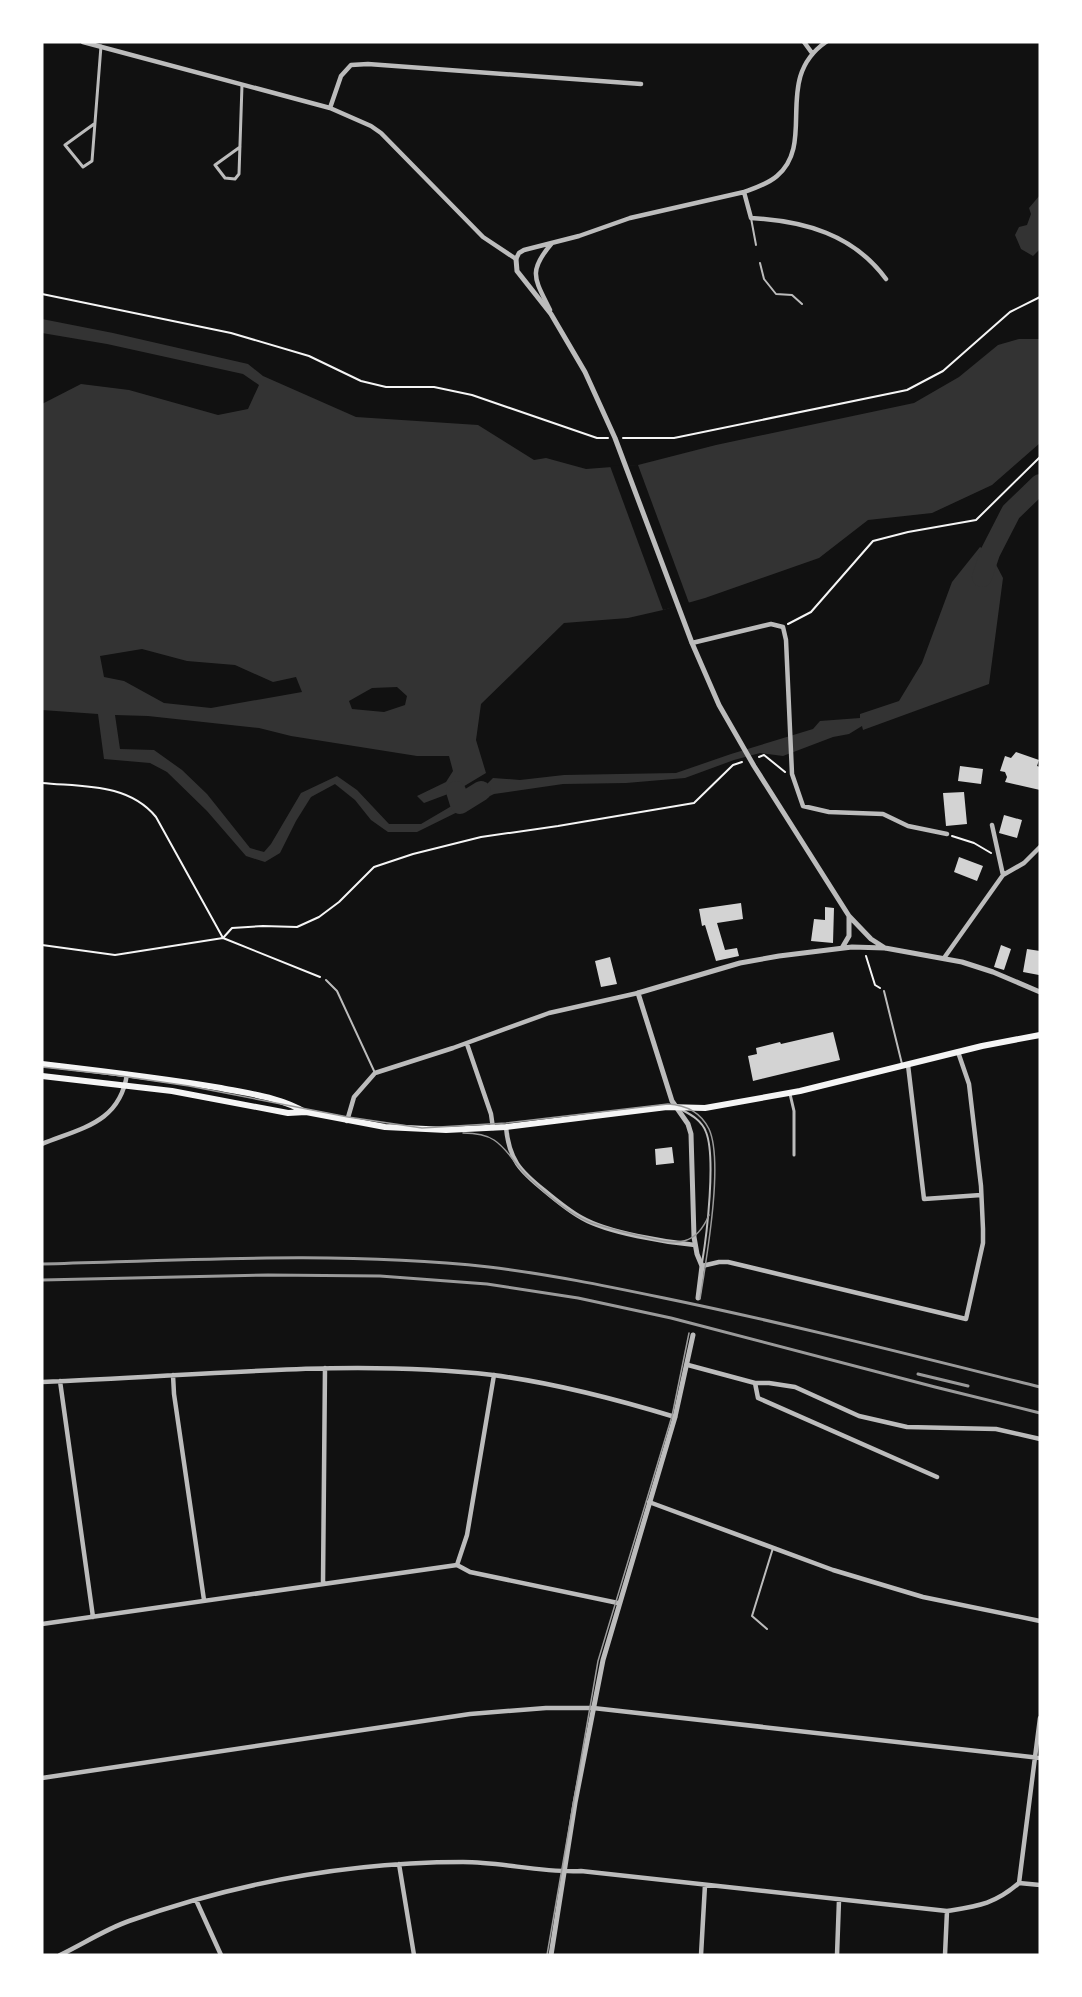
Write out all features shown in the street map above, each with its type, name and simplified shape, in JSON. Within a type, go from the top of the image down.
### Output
[{"type":"main road","points":[[42,1076],[126,1084],[208,1096],[288,1113],[306,1112],[347,1121],[416,1130],[493,1128],[675,1107],[705,1108],[790,1093],[1011,1039],[1040,1035]]},
{"type":"main road","points":[[42,1064],[196,1084],[290,1103],[306,1112]]},
{"type":"street","points":[[83,42],[330,108],[371,126],[483,237],[516,259]]},
{"type":"street","points":[[804,42],[812,53]]},
{"type":"street","points":[[826,42],[812,53],[800,73],[792,155],[777,176],[744,192],[630,218],[524,250],[516,259],[517,271],[551,314],[580,361],[615,438],[692,643],[720,705],[754,766],[849,916],[871,939],[885,948]]},
{"type":"street","points":[[94,124],[65,145],[83,167],[92,161],[100,46]]},
{"type":"street","points":[[330,108],[341,76],[351,65],[368,64],[641,84]]},
{"type":"street","points":[[240,147],[215,165],[225,178],[235,179],[239,174],[240,147],[242,85]]},
{"type":"street","points":[[744,192],[751,218],[818,228],[841,239],[865,255],[886,279]]},
{"type":"street","points":[[551,314],[536,281],[536,268],[538,261],[552,243]]},
{"type":"street","points":[[692,643],[771,624],[783,627],[786,640],[792,774],[803,806],[829,812],[883,814],[908,826],[947,834]]},
{"type":"street","points":[[992,825],[1003,875]]},
{"type":"street","points":[[944,958],[1003,875],[1024,863],[1040,847]]},
{"type":"street","points":[[842,948],[849,936],[849,916]]},
{"type":"street","points":[[347,1121],[354,1097],[375,1073],[467,1044],[549,1013],[638,993],[740,963],[842,948],[885,948],[944,958],[985,969],[1040,992]]},
{"type":"street","points":[[638,993],[675,1107],[688,1124],[692,1134],[695,1245],[702,1266],[698,1298]]},
{"type":"street","points":[[467,1044],[491,1114],[493,1128]]},
{"type":"street","points":[[702,1266],[728,1262],[966,1319],[983,1243],[981,1195],[969,1084],[958,1052]]},
{"type":"street","points":[[906,1066],[924,1199],[981,1195]]},
{"type":"street","points":[[42,1144],[100,1121],[110,1113],[126,1084],[127,1074]]},
{"type":"street","points":[[790,1093],[794,1111],[794,1155]]},
{"type":"street","points":[[506,1127],[509,1152],[518,1166],[540,1187],[584,1220],[666,1242],[695,1245]]},
{"type":"street","points":[[551,1955],[563,1872],[603,1660],[618,1603],[675,1417],[693,1335]]},
{"type":"street","points":[[688,1365],[755,1383],[795,1387],[859,1416],[907,1427],[996,1429],[1040,1439]]},
{"type":"street","points":[[42,1382],[325,1368],[395,1368],[494,1375],[581,1390],[675,1417]]},
{"type":"street","points":[[323,1583],[325,1368]]},
{"type":"street","points":[[173,1375],[204,1600]]},
{"type":"street","points":[[457,1565],[467,1534],[494,1375]]},
{"type":"street","points":[[60,1382],[93,1617]]},
{"type":"street","points":[[755,1383],[758,1398],[937,1477]]},
{"type":"street","points":[[649,1502],[773,1548],[923,1597],[1040,1621]]},
{"type":"street","points":[[42,1624],[457,1565],[470,1572],[618,1603]]},
{"type":"street","points":[[42,1778],[470,1714],[546,1708],[593,1708],[1038,1758]]},
{"type":"street","points":[[60,1955],[127,1922],[196,1900],[311,1874],[399,1864],[478,1862],[947,1911],[986,1905],[1019,1883],[1038,1758],[1040,1718]]},
{"type":"street","points":[[399,1864],[414,1955]]},
{"type":"street","points":[[1019,1883],[1040,1885]]},
{"type":"street","points":[[701,1955],[705,1885]]},
{"type":"street","points":[[196,1900],[221,1955]]},
{"type":"street","points":[[837,1955],[839,1900]]},
{"type":"street","points":[[945,1955],[947,1911]]},
{"type":"lane","points":[[751,218],[756,245]]},
{"type":"lane","points":[[760,263],[764,279],[776,294],[792,295],[802,304]]},
{"type":"lane","points":[[326,980],[337,991],[375,1073]]},
{"type":"lane","points":[[884,991],[906,1066]]},
{"type":"lane","points":[[675,1107],[695,1116],[705,1129],[709,1143],[710,1162],[702,1266]]},
{"type":"lane","points":[[766,1629],[752,1616],[773,1548]]},
{"type":"path","points":[[42,294],[231,333],[309,356],[361,381],[386,387],[434,387],[472,395],[597,438],[674,438],[907,390],[943,371],[1010,312],[1040,297]]},
{"type":"path","points":[[783,627],[811,612],[873,541],[908,532],[976,520],[1040,457]]},
{"type":"path","points":[[754,758],[764,755],[792,774]]},
{"type":"path","points":[[223,938],[232,928],[297,927],[320,917],[339,902],[374,867],[413,855],[481,837],[694,803],[733,765],[744,762]]},
{"type":"path","points":[[42,783],[116,790],[146,805],[156,817],[223,938]]},
{"type":"path","points":[[947,834],[974,843],[998,858]]},
{"type":"path","points":[[42,945],[115,956],[223,938],[326,980]]},
{"type":"path","points":[[864,947],[875,985],[884,991]]},
{"type":"shaded area","points":[[1040,195],[1040,249],[1033,256],[1021,249],[1015,235],[1019,227],[1027,225],[1031,214],[1029,208]]},
{"type":"shaded area","points":[[42,319],[248,364],[263,376],[356,417],[478,425],[534,460],[546,458],[586,469],[638,465],[716,445],[914,403],[959,377],[998,345],[1019,339],[1040,339],[1040,443],[992,485],[932,513],[868,520],[819,558],[705,598],[628,618],[564,623],[481,704],[476,740],[486,773],[456,791],[424,803],[417,796],[446,782],[453,771],[449,756],[417,756],[291,736],[259,728],[148,716],[115,715],[120,749],[154,750],[182,770],[207,794],[250,848],[264,852],[301,793],[337,776],[357,790],[389,824],[421,824],[484,787],[493,778],[520,780],[564,775],[676,773],[813,729],[820,721],[860,718],[860,714],[899,701],[922,663],[952,582],[980,547],[990,553],[1003,578],[989,684],[863,730],[862,726],[849,734],[833,737],[783,756],[760,753],[685,778],[626,783],[563,784],[494,794],[417,832],[388,832],[371,820],[355,800],[335,784],[311,797],[280,853],[265,862],[246,856],[207,811],[167,772],[150,763],[104,759],[98,714],[42,710],[42,404],[81,384],[129,390],[218,415],[248,409],[259,385],[243,374],[107,344],[42,333]],"holes":[[[142,649],[187,661],[235,665],[273,682],[296,677],[302,692],[211,708],[164,703],[124,681],[104,677],[100,656]],[[397,687],[407,696],[405,705],[384,712],[352,709],[349,701],[372,688]]]},
{"type":"pier","points":[[638,465],[689,603],[663,610],[610,466]]},
{"type":"building","points":[[1016,752],[1039,760],[1037,766],[1040,767],[1040,790],[1005,782],[1007,777],[1005,772],[1000,771],[1005,756],[1011,758]]},
{"type":"building","points":[[960,766],[983,769],[981,784],[958,781]]},
{"type":"building","points":[[964,792],[967,824],[946,826],[943,793]]},
{"type":"building","points":[[1004,815],[1022,820],[1017,838],[999,833]]},
{"type":"building","points":[[959,857],[983,866],[977,881],[954,872]]},
{"type":"building","points":[[741,903],[743,919],[717,923],[725,950],[737,948],[739,956],[716,961],[705,925],[702,926],[699,909]]},
{"type":"building","points":[[825,907],[834,908],[833,943],[811,941],[814,919],[825,920]]},
{"type":"building","points":[[1001,945],[1011,949],[1004,970],[994,967]]},
{"type":"building","points":[[1027,949],[1040,951],[1039,975],[1023,972]]},
{"type":"building","points":[[610,957],[617,984],[601,987],[595,961]]},
{"type":"building","points":[[833,1032],[840,1060],[753,1081],[748,1056],[757,1054],[756,1048]]},
{"type":"building","points":[[672,1147],[674,1163],[656,1165],[655,1149]]},
{"type":"waterway","points":[[982,577],[990,553],[1011,512],[1040,484]]},
{"type":"waterway","points":[[456,791],[460,804],[481,791]]},
{"type":"tram line","points":[[42,1067],[189,1086],[348,1117],[422,1128],[506,1123],[668,1104],[687,1108],[706,1123],[713,1144],[715,1164],[712,1212],[700,1299]]},
{"type":"tram line","points":[[463,1133],[479,1134],[494,1140],[548,1195],[571,1212],[595,1224],[668,1242],[677,1242],[685,1241],[698,1233],[709,1215]]},
{"type":"tram line","points":[[547,1955],[598,1661],[672,1416],[689,1333]]},
{"type":"railway","points":[[42,1264],[322,1258],[378,1259],[489,1267],[577,1281],[711,1308],[1040,1387]]},
{"type":"railway","points":[[42,1280],[268,1275],[380,1276],[487,1284],[578,1298],[671,1318],[1040,1413]]},
{"type":"railway","points":[[918,1374],[968,1386]]}]
